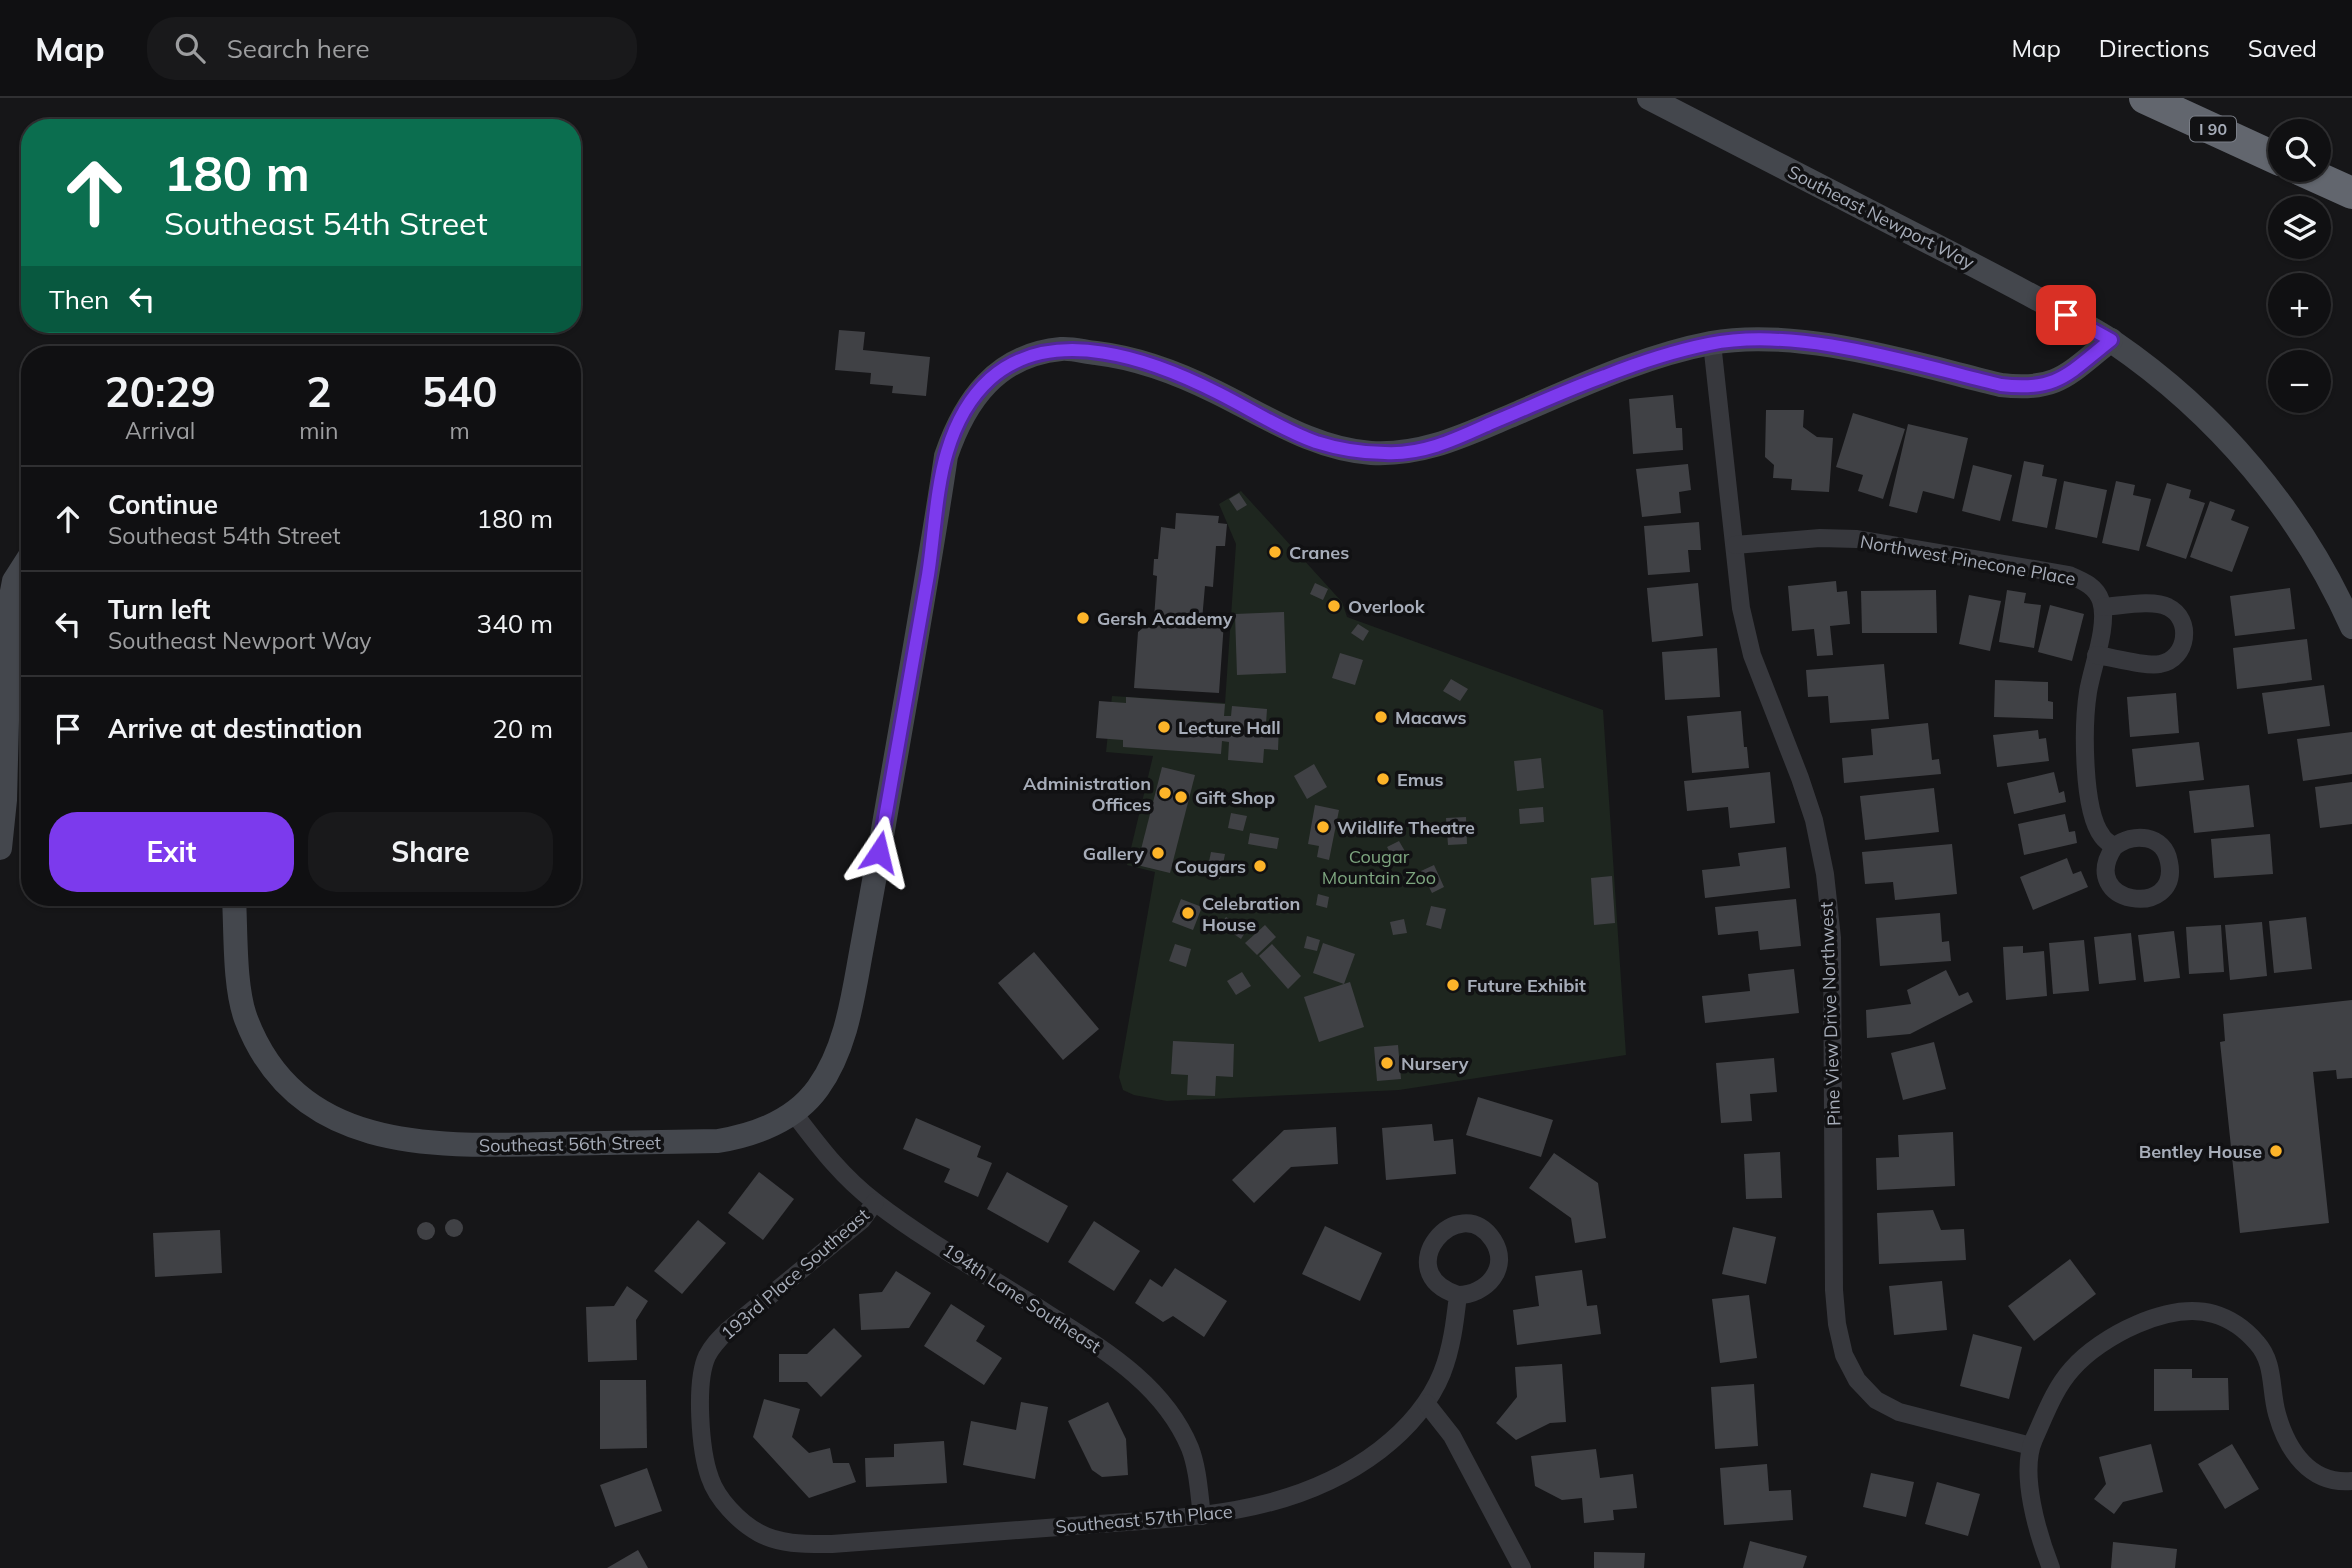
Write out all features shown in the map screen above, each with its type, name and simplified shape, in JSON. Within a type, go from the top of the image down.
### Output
[{"type":"highway","name":"I 90","points":[[2145,98],[2268,154]]},
{"type":"highway","points":[[2328,182],[2352,193]]},
{"type":"street","name":"Southeast Newport Way","points":[[1649,98],[2021,290],[2111,340],[2190,402],[2246,460],[2294,521],[2320,563],[2352,627]]},
{"type":"street","name":"Southeast 56th Street","points":[[235,906],[240,993],[245,1017],[253,1035],[288,1087],[314,1108],[343,1124],[380,1136],[417,1142],[476,1146],[704,1142],[747,1136],[771,1126],[793,1112],[817,1090],[843,1040],[900,740],[946,456],[956,426],[969,404],[990,379],[1009,365],[1034,354],[1064,349],[1115,355],[1181,376],[1314,441],[1344,450],[1397,454],[1443,444],[1604,376],[1712,343],[1798,341],[1843,347],[2001,385],[2026,388],[2049,385],[2066,376],[2111,340]]},
{"type":"street","name":"Pine View Drive Northwest","points":[[1712,343],[1741,608],[1752,655],[1814,820],[1825,874],[1832,938],[1834,1290],[1837,1325],[1844,1355],[1857,1380],[1876,1400],[1899,1412],[2031,1446]]},
{"type":"street","name":"Northwest Pinecone Place","points":[[1735,545],[1820,538],[1885,542],[2069,575],[2092,587],[2103,607]]},
{"type":"street","points":[[0,848],[5,800],[9,603],[14,581],[21,570]]},
{"type":"street","points":[[2096,654],[2151,665],[2160,664],[2177,655],[2185,638],[2181,619],[2167,606],[2157,604],[2103,607],[2085,720],[2087,779],[2094,818],[2102,836],[2114,847]]},
{"type":"street","name":"194th Lane Southeast","points":[[793,1112],[836,1169],[875,1202],[1096,1344],[1135,1373],[1175,1421],[1190,1448],[1197,1473],[1202,1516]]},
{"type":"street","name":"193rd Place Southeast","points":[[758,1532],[736,1516],[722,1500],[710,1478],[701,1424],[701,1383],[707,1356],[727,1331],[862,1220],[875,1202]]},
{"type":"street","points":[[1469,1224],[1479,1228],[1495,1243],[1499,1265],[1496,1276],[1489,1284],[1469,1295],[1458,1295],[1448,1291],[1432,1276],[1428,1254],[1438,1234],[1458,1225],[1469,1224]]},
{"type":"street","name":"Southeast 57th Place","points":[[758,1532],[779,1540],[803,1544],[832,1544],[1202,1516],[1294,1497],[1364,1462],[1412,1422],[1426,1404],[1442,1372],[1453,1332],[1458,1295]]},
{"type":"street","points":[[2051,1568],[2033,1511],[2031,1446],[2058,1388],[2072,1368],[2121,1331],[2160,1315],[2192,1311],[2212,1313],[2230,1320],[2248,1333],[2260,1347],[2270,1369],[2276,1413],[2290,1448],[2302,1464],[2316,1475],[2352,1481]]},
{"type":"street","points":[[1426,1404],[1452,1436],[1522,1568]]},
{"type":"green space","name":"Cougar Mountain Zoo","points":[[1241,491],[1342,602],[1347,617],[1603,710],[1626,1055],[1399,1090],[1167,1101],[1134,1095],[1123,1090],[1119,1077],[1155,872],[1127,865],[1153,756],[1106,752],[1112,696],[1225,703],[1236,544],[1219,504]]},
{"type":"building","points":[[839,330],[865,332],[863,350],[930,357],[926,396],[892,393],[893,386],[870,384],[871,373],[835,370]]},
{"type":"building","points":[[1673,395],[1676,428],[1682,428],[1683,450],[1633,454],[1629,399]]},
{"type":"building","points":[[1766,410],[1804,410],[1803,427],[1817,437],[1833,438],[1829,492],[1791,490],[1792,479],[1773,478],[1774,465],[1765,457]]},
{"type":"building","points":[[1853,413],[1905,429],[1883,499],[1858,491],[1863,475],[1836,467]]},
{"type":"building","points":[[1908,424],[1968,438],[1954,499],[1923,491],[1917,513],[1889,506]]},
{"type":"building","points":[[2024,461],[2044,465],[2042,476],[2057,479],[2047,528],[2012,521]]},
{"type":"building","points":[[1688,464],[1691,490],[1679,492],[1681,513],[1642,517],[1636,469]]},
{"type":"building","points":[[1973,465],[2012,475],[2000,521],[1962,511]]},
{"type":"building","points":[[2064,481],[2107,490],[2097,538],[2055,529]]},
{"type":"building","points":[[2116,481],[2135,485],[2133,495],[2151,499],[2139,551],[2102,543]]},
{"type":"building","points":[[2167,483],[2191,490],[2189,498],[2205,503],[2186,559],[2146,546]]},
{"type":"building","points":[[1239,493],[1247,505],[1237,511],[1229,499]]},
{"type":"building","points":[[2210,501],[2235,510],[2231,520],[2249,527],[2232,572],[2190,557]]},
{"type":"building","points":[[1176,513],[1219,516],[1218,523],[1227,524],[1225,546],[1216,546],[1213,587],[1205,586],[1202,620],[1224,622],[1219,693],[1134,688],[1138,632],[1154,619],[1157,576],[1153,575],[1154,559],[1158,559],[1161,527],[1175,529]]},
{"type":"building","points":[[1699,522],[1701,550],[1688,550],[1690,572],[1648,575],[1644,526]]},
{"type":"building","points":[[1836,581],[1837,592],[1847,591],[1850,624],[1830,626],[1833,655],[1817,656],[1814,629],[1792,631],[1788,586]]},
{"type":"building","points":[[1315,583],[1328,589],[1323,600],[1310,594]]},
{"type":"building","points":[[1698,583],[1703,636],[1652,642],[1647,588]]},
{"type":"building","points":[[2290,588],[2295,629],[2235,636],[2230,596]]},
{"type":"building","points":[[1936,590],[1937,633],[1862,633],[1861,591]]},
{"type":"building","points":[[2007,590],[2026,593],[2024,603],[2041,605],[2034,648],[1999,642]]},
{"type":"building","points":[[1969,595],[2001,601],[1990,651],[1959,644]]},
{"type":"building","points":[[2050,605],[2084,614],[2072,661],[2038,652]]},
{"type":"building","points":[[1284,612],[1286,673],[1237,675],[1235,614]]},
{"type":"building","points":[[1358,624],[1369,631],[1363,641],[1351,633]]},
{"type":"building","points":[[2307,639],[2312,680],[2237,689],[2233,648]]},
{"type":"building","points":[[1717,648],[1720,697],[1665,700],[1662,652]]},
{"type":"building","points":[[1340,653],[1363,660],[1355,685],[1332,678]]},
{"type":"building","points":[[1884,664],[1889,719],[1830,723],[1828,696],[1808,697],[1806,670]]},
{"type":"building","points":[[1451,679],[1468,689],[1460,701],[1443,691]]},
{"type":"building","points":[[1995,680],[2048,682],[2048,701],[2053,702],[2053,719],[1994,717]]},
{"type":"building","points":[[2324,685],[2330,726],[2268,734],[2262,693]]},
{"type":"building","points":[[2176,693],[2179,733],[2130,737],[2127,697]]},
{"type":"building","name":"Lecture Hall","points":[[1126,697],[1225,704],[1224,716],[1231,716],[1232,706],[1267,709],[1266,724],[1279,725],[1278,750],[1264,749],[1263,763],[1228,760],[1229,742],[1222,741],[1221,754],[1123,747],[1123,740],[1096,738],[1099,701],[1126,703]]},
{"type":"building","points":[[1741,711],[1749,768],[1692,773],[1687,716]]},
{"type":"building","points":[[1928,723],[1932,760],[1939,759],[1941,774],[1844,783],[1842,758],[1873,755],[1871,729]]},
{"type":"building","points":[[2038,730],[2039,739],[2046,738],[2049,761],[1997,767],[1993,735]]},
{"type":"building","points":[[2352,732],[2352,774],[2303,781],[2297,739]]},
{"type":"building","points":[[2199,742],[2204,780],[2136,787],[2132,749]]},
{"type":"building","points":[[1541,758],[1544,788],[1517,791],[1514,761]]},
{"type":"building","points":[[1314,764],[1327,787],[1307,799],[1294,776]]},
{"type":"building","points":[[1162,767],[1195,775],[1170,873],[1137,865]]},
{"type":"building","points":[[1770,772],[1775,823],[1730,828],[1728,807],[1687,811],[1684,781]]},
{"type":"building","points":[[2054,772],[2059,793],[2064,791],[2066,802],[2014,814],[2007,783]]},
{"type":"building","points":[[2352,782],[2352,824],[2320,828],[2315,787]]},
{"type":"building","points":[[2249,785],[2254,827],[2194,833],[2189,791]]},
{"type":"building","points":[[1934,788],[1939,832],[1865,840],[1860,796]]},
{"type":"building","points":[[1235,789],[1251,792],[1248,807],[1232,804]]},
{"type":"building","name":"Wildlife Theatre","points":[[1315,805],[1339,810],[1329,860],[1317,857],[1319,846],[1308,844]]},
{"type":"building","points":[[1543,807],[1544,822],[1520,824],[1519,809]]},
{"type":"building","points":[[1231,813],[1247,816],[1243,831],[1228,828]]},
{"type":"building","points":[[2065,814],[2069,832],[2075,831],[2077,843],[2024,855],[2018,824]]},
{"type":"building","points":[[1360,817],[1386,826],[1383,836],[1356,828]]},
{"type":"building","points":[[1466,817],[1467,844],[1448,845],[1446,818]]},
{"type":"building","points":[[1250,833],[1279,838],[1277,849],[1248,844]]},
{"type":"building","points":[[2270,834],[2273,874],[2214,878],[2211,839]]},
{"type":"building","points":[[1399,841],[1406,853],[1394,860],[1387,847]]},
{"type":"building","points":[[1952,844],[1957,894],[1895,900],[1893,882],[1865,884],[1862,852]]},
{"type":"building","points":[[1786,847],[1790,888],[1705,898],[1702,870],[1740,866],[1738,853]]},
{"type":"building","points":[[1211,852],[1225,854],[1220,879],[1206,876]]},
{"type":"building","points":[[2067,858],[2073,874],[2081,871],[2088,887],[2033,910],[2020,877]]},
{"type":"building","points":[[1434,865],[1444,887],[1432,893],[1421,871]]},
{"type":"building","points":[[1612,876],[1615,923],[1594,925],[1591,878]]},
{"type":"building","points":[[1318,894],[1329,897],[1327,908],[1316,905]]},
{"type":"building","name":"Celebration House","points":[[1181,899],[1202,907],[1193,930],[1172,922]]},
{"type":"building","points":[[1796,899],[1801,946],[1760,950],[1758,931],[1718,935],[1715,907]]},
{"type":"building","points":[[1431,906],[1446,909],[1441,929],[1426,925]]},
{"type":"building","points":[[1940,913],[1942,942],[1949,941],[1951,961],[1880,966],[1876,918]]},
{"type":"building","points":[[1226,917],[1246,931],[1241,939],[1221,925]]},
{"type":"building","points":[[2306,917],[2312,969],[2274,973],[2269,921]]},
{"type":"building","points":[[1404,919],[1407,933],[1393,935],[1390,922]]},
{"type":"building","points":[[2262,922],[2267,976],[2230,980],[2225,925]]},
{"type":"building","points":[[1265,925],[1276,937],[1257,955],[1245,943]]},
{"type":"building","points":[[2221,925],[2224,972],[2189,974],[2186,927]]},
{"type":"building","points":[[2174,931],[2180,978],[2144,982],[2138,935]]},
{"type":"building","points":[[2131,933],[2136,980],[2099,984],[2094,937]]},
{"type":"building","points":[[1307,936],[1320,940],[1317,951],[1304,948]]},
{"type":"building","points":[[2084,940],[2089,991],[2053,994],[2049,943]]},
{"type":"building","points":[[1323,943],[1355,954],[1344,984],[1313,973]]},
{"type":"building","points":[[1175,944],[1191,949],[1186,967],[1169,961]]},
{"type":"building","points":[[1272,944],[1301,976],[1288,989],[1259,956]]},
{"type":"building","points":[[2023,946],[2023,953],[2044,951],[2047,996],[2006,1000],[2003,947]]},
{"type":"building","points":[[1034,952],[1099,1029],[1063,1060],[998,983]]},
{"type":"building","points":[[1794,969],[1799,1013],[1705,1023],[1702,996],[1750,991],[1748,974]]},
{"type":"building","points":[[1946,970],[1959,996],[1968,992],[1973,1002],[1910,1034],[1867,1038],[1866,1010],[1911,1004],[1907,990]]},
{"type":"building","points":[[1242,972],[1251,986],[1236,995],[1227,981]]},
{"type":"building","points":[[1350,982],[1364,1027],[1319,1042],[1304,997]]},
{"type":"building","name":"Bentley House","points":[[2352,1000],[2352,1078],[2337,1079],[2336,1070],[2313,1072],[2329,1223],[2240,1233],[2220,1042],[2225,1041],[2223,1014]]},
{"type":"building","points":[[1173,1041],[1234,1044],[1233,1077],[1216,1076],[1215,1096],[1187,1095],[1188,1075],[1171,1074]]},
{"type":"building","points":[[1934,1042],[1946,1089],[1903,1100],[1891,1053]]},
{"type":"building","name":"Nursery","points":[[1398,1045],[1401,1079],[1377,1081],[1374,1047]]},
{"type":"building","points":[[1774,1058],[1777,1092],[1750,1094],[1752,1121],[1721,1123],[1716,1063]]},
{"type":"building","points":[[1478,1097],[1553,1120],[1541,1157],[1466,1135]]},
{"type":"building","points":[[916,1118],[981,1146],[977,1157],[992,1163],[978,1197],[944,1182],[950,1169],[903,1149]]},
{"type":"building","points":[[1432,1124],[1434,1141],[1453,1139],[1456,1174],[1386,1180],[1382,1128]]},
{"type":"building","points":[[1336,1127],[1338,1164],[1291,1167],[1254,1203],[1232,1180],[1284,1130]]},
{"type":"building","points":[[1953,1132],[1955,1186],[1877,1190],[1876,1158],[1899,1157],[1898,1135]]},
{"type":"building","points":[[1780,1152],[1782,1198],[1746,1199],[1744,1154]]},
{"type":"building","points":[[1554,1153],[1598,1183],[1606,1238],[1575,1243],[1571,1218],[1529,1188]]},
{"type":"building","points":[[759,1172],[794,1199],[763,1240],[728,1213]]},
{"type":"building","points":[[1007,1172],[1068,1206],[1048,1243],[987,1209]]},
{"type":"building","points":[[1933,1210],[1941,1230],[1964,1229],[1966,1260],[1879,1264],[1877,1213]]},
{"type":"building","points":[[450,1219],[458,1219],[463,1228],[461,1235],[450,1237],[445,1232],[445,1224]]},
{"type":"building","points":[[698,1220],[726,1243],[682,1294],[654,1271]]},
{"type":"building","points":[[1094,1221],[1140,1251],[1114,1291],[1068,1262]]},
{"type":"building","points":[[426,1222],[432,1225],[435,1231],[432,1237],[426,1240],[420,1237],[417,1231],[420,1225]]},
{"type":"building","points":[[1325,1226],[1382,1253],[1360,1301],[1302,1274]]},
{"type":"building","points":[[1733,1227],[1776,1237],[1766,1284],[1722,1274]]},
{"type":"building","points":[[220,1230],[222,1273],[155,1277],[153,1233]]},
{"type":"building","points":[[2070,1259],[2096,1294],[2034,1341],[2008,1306]]},
{"type":"building","points":[[1175,1268],[1227,1301],[1204,1337],[1173,1316],[1163,1322],[1135,1303],[1150,1279],[1162,1287]]},
{"type":"building","points":[[1582,1270],[1587,1306],[1597,1305],[1601,1334],[1517,1345],[1513,1310],[1539,1306],[1535,1276]]},
{"type":"building","points":[[896,1271],[931,1293],[909,1328],[861,1330],[859,1294],[882,1292]]},
{"type":"building","points":[[1942,1281],[1947,1330],[1894,1335],[1889,1286]]},
{"type":"building","points":[[627,1286],[648,1301],[636,1320],[637,1360],[588,1362],[586,1307],[614,1306]]},
{"type":"building","points":[[1749,1295],[1757,1358],[1720,1363],[1712,1299]]},
{"type":"building","points":[[951,1304],[985,1326],[976,1341],[1002,1358],[984,1385],[924,1346]]},
{"type":"building","points":[[834,1328],[862,1356],[821,1397],[807,1382],[779,1382],[779,1354],[807,1354]]},
{"type":"building","points":[[1973,1334],[2022,1347],[2009,1399],[1960,1386]]},
{"type":"building","points":[[1562,1364],[1566,1422],[1550,1423],[1516,1440],[1496,1423],[1517,1397],[1515,1367]]},
{"type":"building","points":[[2154,1369],[2192,1369],[2192,1378],[2228,1378],[2229,1410],[2154,1411]]},
{"type":"building","points":[[600,1380],[646,1380],[647,1448],[600,1449]]},
{"type":"building","points":[[1754,1384],[1758,1446],[1715,1449],[1711,1387]]},
{"type":"building","points":[[764,1399],[800,1409],[792,1437],[809,1453],[830,1448],[833,1463],[849,1463],[856,1482],[809,1498],[753,1437]]},
{"type":"building","points":[[1021,1402],[1048,1407],[1035,1479],[963,1465],[971,1421],[1016,1430]]},
{"type":"building","points":[[1108,1402],[1126,1439],[1128,1475],[1102,1477],[1092,1470],[1068,1421]]},
{"type":"building","points":[[944,1441],[947,1483],[866,1487],[865,1458],[894,1457],[894,1444]]},
{"type":"building","points":[[2151,1444],[2163,1492],[2123,1502],[2114,1514],[2094,1499],[2106,1484],[2099,1457]]},
{"type":"building","points":[[2232,1444],[2259,1489],[2225,1509],[2198,1464]]},
{"type":"building","points":[[1596,1449],[1600,1478],[1633,1474],[1637,1508],[1613,1510],[1614,1520],[1584,1523],[1582,1498],[1562,1500],[1535,1486],[1531,1456]]},
{"type":"building","points":[[1767,1464],[1769,1491],[1791,1490],[1793,1520],[1724,1525],[1720,1468]]},
{"type":"building","points":[[647,1468],[662,1511],[615,1527],[600,1485]]},
{"type":"building","points":[[1871,1473],[1914,1482],[1906,1517],[1863,1507]]},
{"type":"building","points":[[1937,1482],[1980,1494],[1968,1536],[1925,1524]]},
{"type":"building","points":[[1750,1541],[1807,1556],[1803,1568],[1743,1568]]},
{"type":"building","points":[[2113,1542],[2177,1549],[2175,1568],[2111,1568]]},
{"type":"building","points":[[638,1550],[648,1568],[607,1568]]},
{"type":"building","points":[[1594,1552],[1645,1553],[1644,1568],[1594,1568]]},
{"type":"place","name":"Cranes","points":[[1275,552]]},
{"type":"place","name":"Overlook","points":[[1334,606]]},
{"type":"place","name":"Gersh Academy","points":[[1083,618]]},
{"type":"place","name":"Macaws","points":[[1381,717]]},
{"type":"place","name":"Lecture Hall","points":[[1164,727]]},
{"type":"place","name":"Emus","points":[[1383,779]]},
{"type":"place","name":"Administration Offices","points":[[1165,793]]},
{"type":"place","name":"Gift Shop","points":[[1181,797]]},
{"type":"place","name":"Wildlife Theatre","points":[[1323,827]]},
{"type":"place","name":"Gallery","points":[[1158,853]]},
{"type":"place","name":"Cougars","points":[[1260,866]]},
{"type":"place","name":"Celebration House","points":[[1188,913]]},
{"type":"place","name":"Future Exhibit","points":[[1453,985]]},
{"type":"place","name":"Nursery","points":[[1387,1063]]},
{"type":"place","name":"Bentley House","points":[[2276,1151]]},
{"type":"route","points":[[879,852],[946,456],[956,426],[969,404],[990,379],[1009,365],[1034,354],[1064,349],[1115,355],[1181,376],[1314,441],[1344,450],[1397,454],[1443,444],[1604,376],[1712,343],[1798,341],[1843,347],[2001,385],[2026,388],[2049,385],[2066,376],[2111,340],[2066,315]]}]
